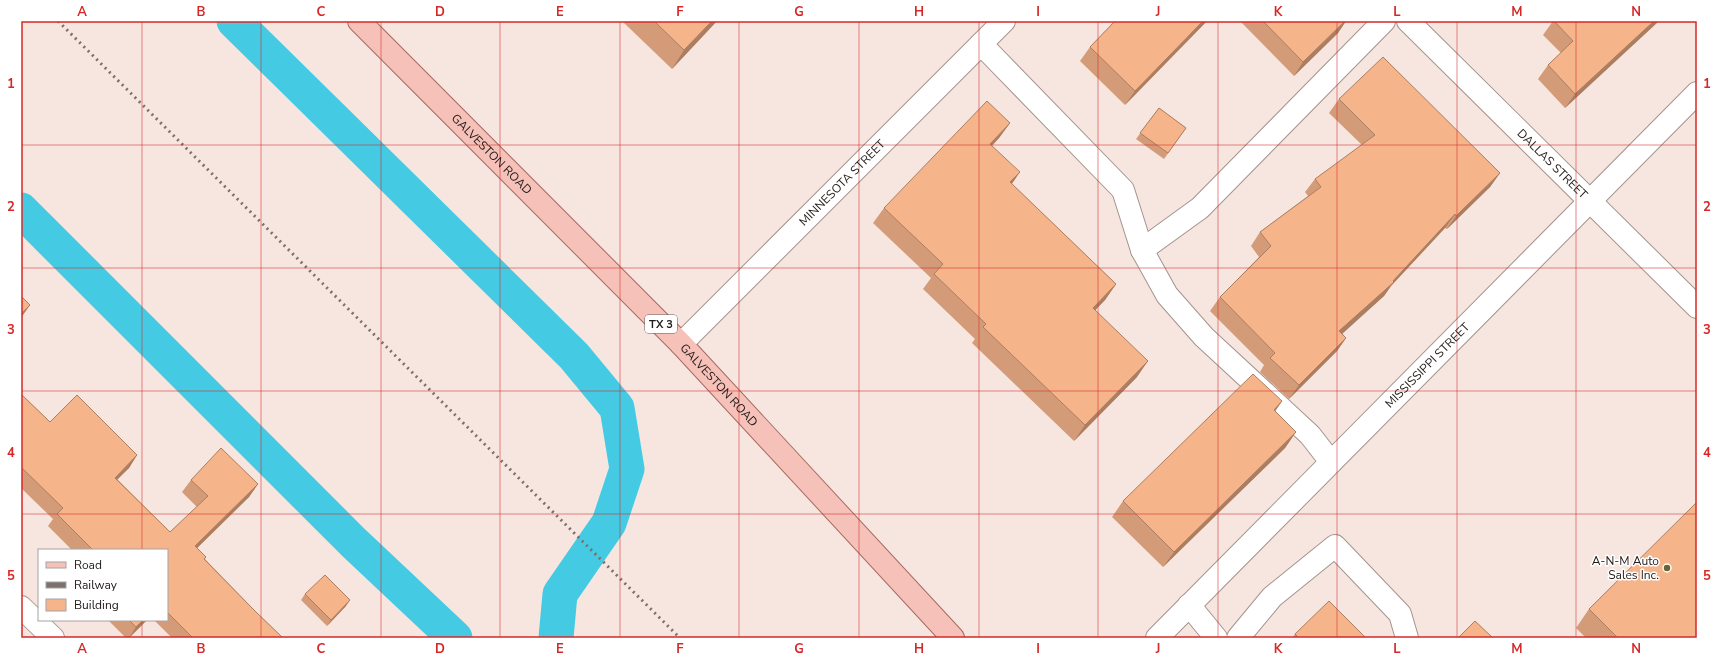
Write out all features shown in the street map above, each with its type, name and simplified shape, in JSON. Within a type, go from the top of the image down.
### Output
[{"type":"main road","name":"GALVESTON ROAD","points":[[359,21],[681,344],[953,638]]},
{"type":"street","name":"MINNESOTA STREET","points":[[681,344],[1004,21]]},
{"type":"street","points":[[1142,250],[1200,208],[1384,21]]},
{"type":"street","name":"DALLAS STREET","points":[[1408,21],[1697,307]]},
{"type":"street","points":[[981,44],[1123,190],[1142,250],[1167,295],[1204,337],[1310,435],[1331,462]]},
{"type":"street","name":"MISSISSIPPI STREET","points":[[1157,638],[1697,93]]},
{"type":"street","points":[[1238,638],[1272,597],[1335,546],[1400,614],[1407,638]]},
{"type":"street","points":[[1189,605],[1216,638]]},
{"type":"street","points":[[21,606],[53,638]]},
{"type":"building","points":[[654,21],[712,21],[684,50]]},
{"type":"building","points":[[1115,21],[1203,21],[1135,91],[1090,47]]},
{"type":"building","points":[[1263,21],[1345,21],[1303,62]]},
{"type":"building","points":[[1554,21],[1654,21],[1575,94],[1548,65],[1573,41]]},
{"type":"building","points":[[1383,57],[1500,173],[1456,216],[1455,214],[1393,281],[1394,282],[1339,331],[1346,338],[1299,385],[1270,358],[1275,353],[1220,297],[1271,246],[1260,232],[1321,187],[1315,179],[1375,135],[1339,99]]},
{"type":"building","points":[[987,101],[1010,123],[990,144],[1020,172],[1010,182],[1116,284],[1093,308],[1148,361],[1085,425],[983,327],[986,324],[934,274],[943,264],[884,208]]},
{"type":"building","points":[[1159,108],[1186,128],[1168,153],[1140,133]]},
{"type":"building","points":[[21,296],[30,305],[21,314]]},
{"type":"building","points":[[1253,374],[1282,401],[1274,410],[1296,432],[1174,552],[1123,501]]},
{"type":"building","points":[[21,394],[50,422],[77,395],[137,455],[115,478],[170,532],[208,496],[191,480],[221,448],[258,484],[195,546],[206,557],[204,559],[283,638],[193,638],[168,613],[168,549],[92,549],[57,514],[63,508],[21,467]]},
{"type":"building","name":"A-N-M Auto Sales Inc.","points":[[1697,502],[1697,638],[1618,638],[1589,609]]},
{"type":"building","points":[[325,575],[350,600],[331,620],[305,594]]},
{"type":"building","points":[[1329,601],[1366,638],[1299,638],[1295,634]]},
{"type":"building","points":[[130,621],[142,621],[136,627]]},
{"type":"building","points":[[1475,621],[1493,638],[1458,638]]},
{"type":"waterway","points":[[234,21],[574,356],[617,408],[627,469],[609,523],[560,594],[556,638]]},
{"type":"waterway","points":[[21,210],[353,542],[455,638]]},
{"type":"railway","points":[[58,21],[680,638]]},
{"type":"place","name":"A-N-M Auto Sales Inc.","points":[[1667,568]]}]
